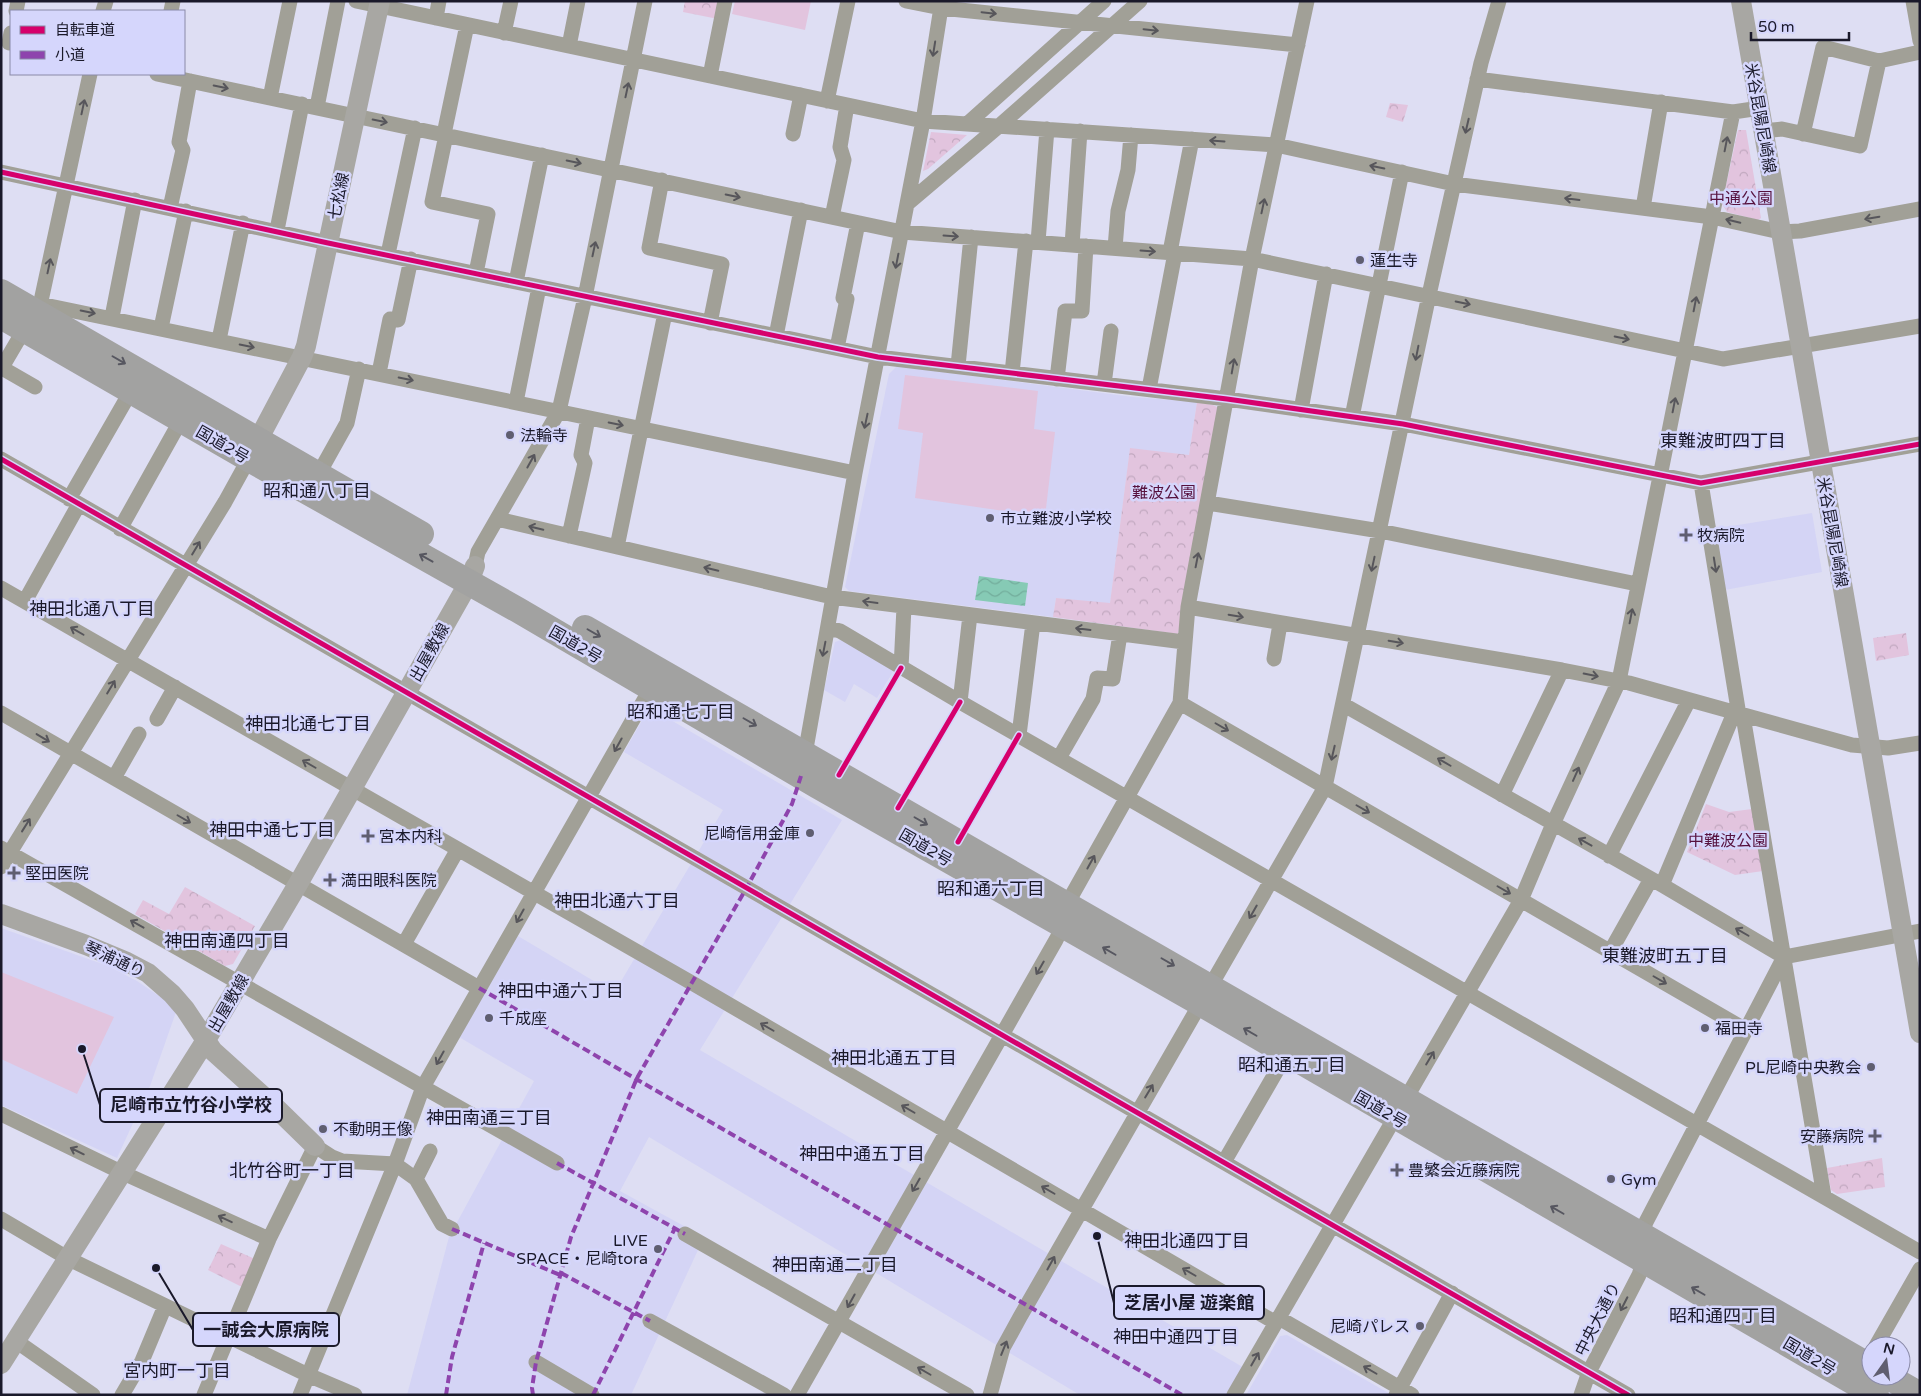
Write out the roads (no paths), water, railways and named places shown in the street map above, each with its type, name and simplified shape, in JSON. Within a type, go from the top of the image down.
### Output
[{"type":"highway","name":"国道2号","points":[[1,292],[131,391],[181,420],[318,475],[651,688],[803,765]]},
{"type":"highway","name":"国道2号","points":[[1,316],[33,315],[253,450],[1205,995],[1642,1248],[1861,1368]]},
{"type":"highway","name":"国道2号","points":[[1205,995],[1287,1053],[1400,1108]]},
{"type":"highway","name":"国道2号","points":[[1900,1386],[1920,1395]]},
{"type":"street","points":[[270,98],[290,1]]},
{"type":"street","points":[[277,230],[338,1]]},
{"type":"street","points":[[356,1],[379,4],[467,25],[923,121],[1276,145],[1454,184],[1712,217],[1780,232],[1800,231],[1920,209]]},
{"type":"street","points":[[436,18],[440,1]]},
{"type":"street","points":[[504,32],[511,1]]},
{"type":"street","points":[[569,46],[578,1]]},
{"type":"street","points":[[472,574],[478,552],[559,411],[585,297],[645,1]]},
{"type":"street","points":[[710,76],[725,1]]},
{"type":"street","points":[[827,100],[848,1]]},
{"type":"street","points":[[906,1],[1081,23],[1298,45]]},
{"type":"street","points":[[967,124],[1104,1]]},
{"type":"street","points":[[907,204],[999,126],[1140,1]]},
{"type":"street","points":[[796,1395],[1002,1035],[1127,798],[1180,703],[1188,608],[1252,259],[1307,1]]},
{"type":"street","points":[[990,1395],[1003,1348],[1026,1305],[1136,1112],[1326,787],[1429,295],[1477,79],[1499,1]]},
{"type":"street","name":"米谷昆陽尼崎線","points":[[1741,1],[1870,747],[1911,933],[1920,1033]]},
{"type":"street","points":[[1913,1],[1920,41]]},
{"type":"street","name":"七松線","points":[[253,450],[302,357],[379,4]]},
{"type":"street","points":[[803,765],[855,473],[923,121],[941,5]]},
{"type":"street","points":[[467,25],[432,202],[488,214],[476,273]]},
{"type":"street","points":[[1803,134],[1823,47],[1879,61],[1920,52]]},
{"type":"street","points":[[1764,131],[1782,129],[1860,146],[1879,61]]},
{"type":"street","points":[[35,386],[2,369],[33,315],[66,186],[90,75]]},
{"type":"street","points":[[163,75],[902,232],[1252,259],[1429,295],[1685,352],[1729,359],[1920,326]]},
{"type":"street","points":[[1477,79],[1733,112],[1760,108]]},
{"type":"street","points":[[170,208],[183,150],[179,142],[190,81]]},
{"type":"street","points":[[793,134],[801,95]]},
{"type":"street","points":[[1643,208],[1661,102]]},
{"type":"street","points":[[832,217],[844,160],[840,148],[847,105]]},
{"type":"street","points":[[1234,1395],[1400,1108],[1469,993],[1521,900],[1553,824],[1619,681],[1733,112]]},
{"type":"street","points":[[388,254],[415,128]]},
{"type":"street","points":[[1012,373],[1047,129]]},
{"type":"street","points":[[1057,378],[1065,311],[1082,311],[1078,245],[1080,131]]},
{"type":"street","points":[[1115,248],[1118,211],[1128,170],[1131,135]]},
{"type":"street","points":[[1149,389],[1192,139]]},
{"type":"street","points":[[516,282],[542,155]]},
{"type":"street","points":[[1,172],[277,230],[328,243],[878,357],[1149,389],[1402,424],[1701,483],[1920,444]]},
{"type":"street","points":[[1352,417],[1402,172]]},
{"type":"street","points":[[662,180],[649,248],[722,264],[710,322]]},
{"type":"street","points":[[112,318],[135,200]]},
{"type":"street","points":[[776,336],[801,210]]},
{"type":"street","points":[[162,328],[186,211]]},
{"type":"street","points":[[837,348],[847,299],[843,298],[858,222]]},
{"type":"street","points":[[219,340],[244,223]]},
{"type":"street","points":[[958,366],[971,237]]},
{"type":"street","points":[[379,373],[390,319],[398,320],[411,259]]},
{"type":"street","points":[[1301,410],[1326,274]]},
{"type":"street","points":[[516,402],[539,287]]},
{"type":"street","points":[[617,547],[666,313]]},
{"type":"street","points":[[33,315],[112,318],[855,473]]},
{"type":"street","points":[[1104,384],[1111,330]]},
{"type":"street","points":[[318,475],[347,423],[359,369]]},
{"type":"street","points":[[25,601],[131,391]]},
{"type":"street","points":[[569,536],[585,462],[581,455],[588,418]]},
{"type":"street","points":[[120,529],[181,420]]},
{"type":"street","points":[[1,867],[5,850],[70,754],[185,566],[253,450]]},
{"type":"street","points":[[1,459],[1628,1395]]},
{"type":"street","points":[[1701,483],[1738,714],[1784,957],[1824,1196]]},
{"type":"street","points":[[1208,503],[1380,531],[1637,584]]},
{"type":"street","points":[[497,519],[832,597],[1184,642]]},
{"type":"street","name":"出屋敷線","points":[[1,1364],[123,1173],[240,983],[298,884],[472,574]]},
{"type":"street","points":[[1,588],[1403,1392],[1452,1293]]},
{"type":"street","points":[[901,668],[904,607]]},
{"type":"street","points":[[1188,608],[1619,681],[1852,745],[1888,748],[1920,743]]},
{"type":"street","points":[[960,702],[970,615]]},
{"type":"street","points":[[1020,735],[1033,623]]},
{"type":"street","points":[[1274,660],[1280,624]]},
{"type":"street","points":[[828,628],[840,631],[960,702],[1920,1252]]},
{"type":"street","points":[[1059,758],[1093,699],[1097,678],[1113,679],[1120,634]]},
{"type":"street","points":[[1502,795],[1562,670]]},
{"type":"street","points":[[157,718],[175,687]]},
{"type":"street","points":[[300,1395],[395,1164],[423,1087],[651,688]]},
{"type":"street","points":[[1609,856],[1689,700]]},
{"type":"street","points":[[1180,703],[1746,1030]]},
{"type":"street","points":[[1344,705],[1784,957],[1911,933]]},
{"type":"street","points":[[1,713],[480,988]]},
{"type":"street","points":[[1610,952],[1656,882],[1738,714]]},
{"type":"street","points":[[114,778],[139,734]]},
{"type":"street","points":[[5,850],[557,1163]]},
{"type":"street","points":[[404,944],[458,850]]},
{"type":"street","name":"琴浦通り","points":[[1,914],[86,945],[148,973],[172,994],[185,1009],[213,1051],[315,1146],[342,1161],[395,1164]]},
{"type":"street","name":"中央大通り","points":[[1581,1395],[1589,1372],[1639,1276],[1642,1248],[1696,1124],[1784,957]]},
{"type":"street","points":[[1224,1162],[1287,1053]]},
{"type":"street","points":[[1,1114],[269,1240]]},
{"type":"street","points":[[204,1395],[269,1240],[315,1146]]},
{"type":"street","points":[[416,1179],[430,1151]]},
{"type":"street","points":[[395,1164],[416,1179],[442,1224],[452,1229]]},
{"type":"street","points":[[1,1219],[69,1259],[228,1337],[355,1395]]},
{"type":"street","points":[[685,1234],[967,1395]]},
{"type":"street","points":[[1887,1336],[1920,1269]]},
{"type":"street","points":[[122,1395],[142,1361],[165,1306]]},
{"type":"street","points":[[650,1321],[784,1395]]},
{"type":"street","points":[[16,1341],[93,1395]]},
{"type":"street","points":[[536,1362],[592,1395]]},
{"type":"water","points":[[979,576],[1028,583],[1025,606],[975,600]]},
{"type":"place","name":"蓮生寺","points":[[1360,260]]},
{"type":"place","name":"法輪寺","points":[[510,435]]},
{"type":"place","name":"市立難波小学校","points":[[990,518]]},
{"type":"place","name":"牧病院","points":[[1686,535]]},
{"type":"place","name":"尼崎信用金庫","points":[[810,833]]},
{"type":"place","name":"宮本内科","points":[[368,836]]},
{"type":"place","name":"堅田医院","points":[[14,873]]},
{"type":"place","name":"満田眼科医院","points":[[330,880]]},
{"type":"place","name":"千成座","points":[[489,1018]]},
{"type":"place","name":"福田寺","points":[[1705,1028]]},
{"type":"place","name":"尼崎市立竹谷小学校","points":[[82,1049]]},
{"type":"place","name":"PL尼崎中央教会","points":[[1871,1067]]},
{"type":"place","name":"不動明王像","points":[[323,1129]]},
{"type":"place","name":"安藤病院","points":[[1875,1136]]},
{"type":"place","name":"豊繁会近藤病院","points":[[1397,1170]]},
{"type":"place","name":"Gym","points":[[1611,1179]]},
{"type":"place","name":"芝居小屋 遊楽館","points":[[1097,1236]]},
{"type":"place","name":"LIVE SPACE・尼崎tora","points":[[658,1249]]},
{"type":"place","name":"一誠会大原病院","points":[[156,1268]]},
{"type":"place","name":"尼崎パレス","points":[[1420,1326]]},
{"type":"district","name":"東難波町四丁目","points":[[1723,441]]},
{"type":"district","name":"昭和通八丁目","points":[[317,491]]},
{"type":"district","name":"神田北通八丁目","points":[[92,609]]},
{"type":"district","name":"昭和通七丁目","points":[[681,712]]},
{"type":"district","name":"神田北通七丁目","points":[[308,724]]},
{"type":"district","name":"神田中通七丁目","points":[[272,830]]},
{"type":"district","name":"昭和通六丁目","points":[[991,889]]},
{"type":"district","name":"神田北通六丁目","points":[[617,901]]},
{"type":"district","name":"神田南通四丁目","points":[[227,941]]},
{"type":"district","name":"東難波町五丁目","points":[[1665,956]]},
{"type":"district","name":"神田中通六丁目","points":[[561,991]]},
{"type":"district","name":"神田北通五丁目","points":[[894,1058]]},
{"type":"district","name":"昭和通五丁目","points":[[1292,1065]]},
{"type":"district","name":"神田南通三丁目","points":[[489,1118]]},
{"type":"district","name":"神田中通五丁目","points":[[862,1154]]},
{"type":"district","name":"北竹谷町一丁目","points":[[292,1171]]},
{"type":"district","name":"神田北通四丁目","points":[[1187,1241]]},
{"type":"district","name":"神田南通二丁目","points":[[835,1265]]},
{"type":"district","name":"昭和通四丁目","points":[[1723,1316]]},
{"type":"district","name":"神田中通四丁目","points":[[1176,1337]]},
{"type":"district","name":"宮内町一丁目","points":[[177,1371]]},
{"type":"park label","name":"中通公園","points":[[1741,198]]},
{"type":"park label","name":"難波公園","points":[[1164,492]]},
{"type":"park label","name":"中難波公園","points":[[1728,840]]}]
